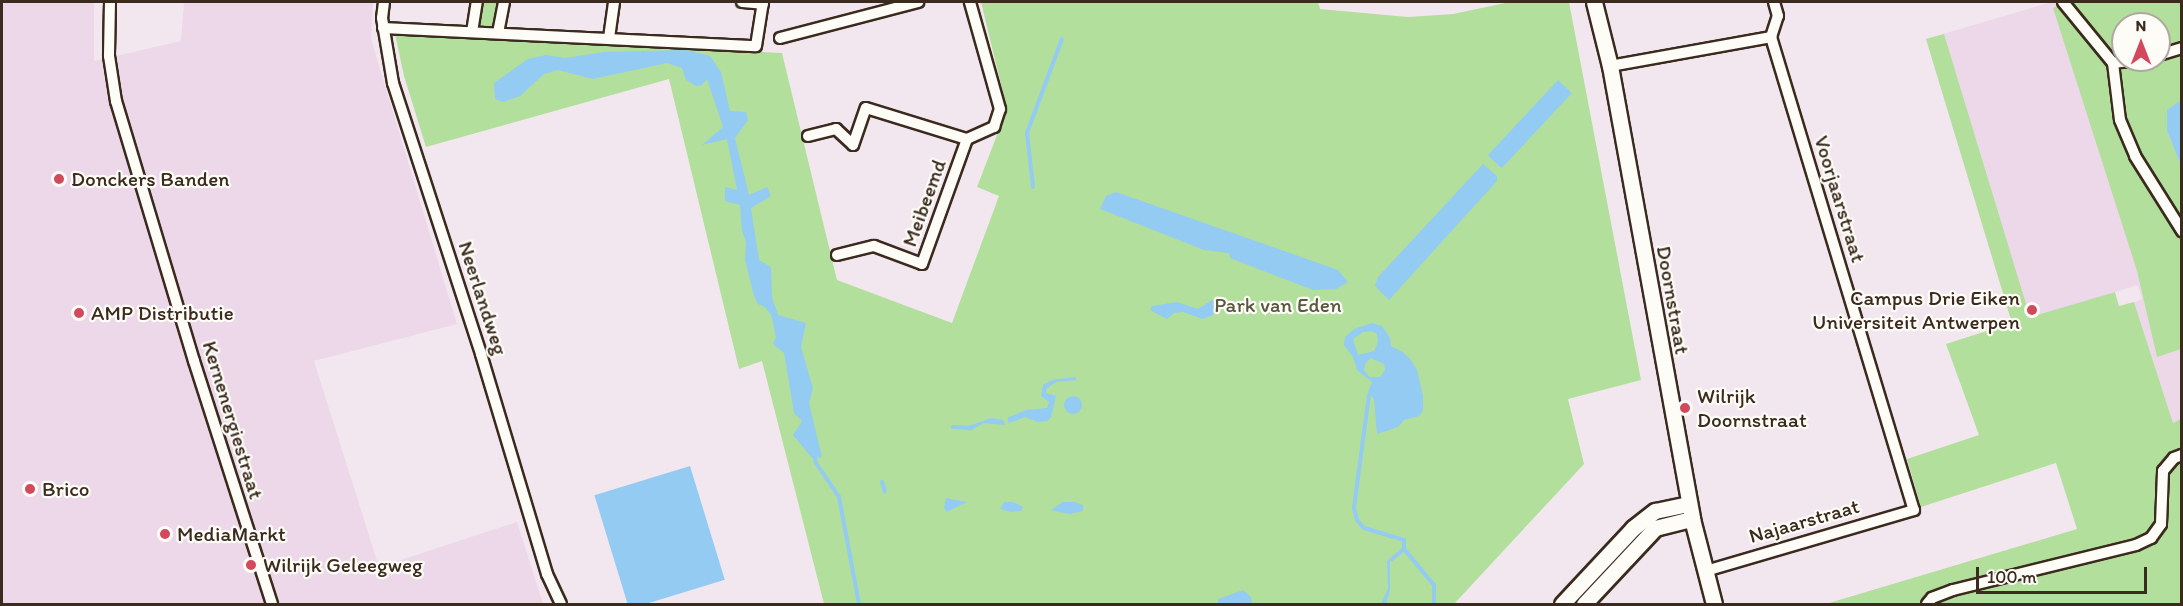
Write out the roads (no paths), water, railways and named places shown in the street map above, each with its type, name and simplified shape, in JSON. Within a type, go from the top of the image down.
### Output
[{"type":"street","name":"Kernenergiestraat","points":[[111,2],[109,56],[116,101],[194,361],[272,604]]},
{"type":"street","name":"Neerlandweg","points":[[384,2],[383,28],[393,83],[481,354],[547,574],[560,604]]},
{"type":"street","points":[[472,32],[477,2]]},
{"type":"street","points":[[498,33],[504,2]]},
{"type":"street","points":[[609,39],[614,2]]},
{"type":"street","points":[[383,28],[756,46],[763,3],[742,2]]},
{"type":"street","points":[[780,38],[918,2]]},
{"type":"street","points":[[808,136],[836,129],[853,145],[866,108],[967,138],[994,127],[1000,109],[970,2]]},
{"type":"street","name":"Doornstraat","points":[[1594,2],[1610,66],[1689,504],[1714,604]]},
{"type":"street","name":"Voorjaarstraat","points":[[1774,2],[1778,16],[1771,37],[1914,510]]},
{"type":"street","points":[[2063,2],[2111,61]]},
{"type":"street","points":[[1610,66],[1771,37]]},
{"type":"street","points":[[2114,72],[2120,120],[2135,156],[2181,231]]},
{"type":"street","name":"Meibeemd","points":[[837,255],[874,246],[922,264],[967,138]]},
{"type":"street","points":[[1927,604],[1932,598],[1953,590],[2136,545],[2151,538],[2161,524],[2163,471],[2174,458],[2181,455]]},
{"type":"street","points":[[1562,604],[1633,528],[1655,511],[1689,504]]},
{"type":"street","name":"Najaarstraat","points":[[1705,571],[1914,510]]},
{"type":"street","points":[[1584,604],[1655,528],[1692,519]]},
{"type":"water","points":[[687,50],[710,56],[721,72],[730,111],[746,112],[748,120],[735,138],[749,195],[767,187],[771,196],[751,208],[759,260],[771,267],[772,297],[778,315],[806,323],[801,347],[813,388],[809,403],[822,457],[812,458],[793,435],[802,421],[794,413],[784,353],[773,344],[776,337],[771,315],[765,307],[758,304],[754,296],[745,260],[746,242],[742,231],[740,205],[725,201],[725,187],[737,190],[727,139],[702,145],[723,127],[707,79],[702,85],[696,86],[686,80],[682,68],[667,63],[593,79],[558,70],[544,74],[520,96],[503,102],[495,99],[494,83],[528,59],[546,55],[565,58],[604,52]]},
{"type":"water","points":[[1558,80],[1572,93],[1502,168],[1488,155]]},
{"type":"water","points":[[2181,100],[2181,165],[2167,131],[2167,110]]},
{"type":"water","points":[[1483,164],[1497,176],[1497,181],[1389,300],[1375,286],[1378,277]]},
{"type":"water","points":[[1116,192],[1338,270],[1348,282],[1336,289],[1313,290],[1230,258],[1229,253],[1204,250],[1100,209],[1106,196]]},
{"type":"water","points":[[1212,300],[1217,301],[1219,306],[1213,315],[1203,319],[1183,312],[1174,313],[1167,319],[1150,310],[1152,306],[1177,302],[1198,309]]},
{"type":"water","points":[[1372,323],[1382,326],[1390,338],[1391,346],[1403,352],[1411,360],[1417,370],[1423,396],[1423,410],[1419,416],[1404,420],[1398,427],[1377,434],[1374,399],[1368,392],[1372,382],[1357,370],[1353,357],[1344,345],[1345,337],[1354,329]],"holes":[[[1372,331],[1377,334],[1378,342],[1374,351],[1358,355],[1353,339],[1363,332]],[[1371,358],[1384,364],[1385,370],[1380,377],[1370,377],[1364,371],[1365,364]]]},
{"type":"water","points":[[1075,377],[1077,380],[1056,382],[1046,389],[1046,393],[1056,396],[1051,417],[1047,421],[1038,422],[1025,417],[1009,423],[1007,418],[1026,410],[1047,408],[1049,402],[1041,396],[1043,385],[1052,380]]},
{"type":"water","points":[[1073,396],[1079,399],[1082,405],[1079,411],[1073,414],[1067,411],[1064,405],[1067,399]]},
{"type":"water","points":[[991,418],[1003,420],[1005,425],[984,423],[969,431],[969,426]]},
{"type":"water","points":[[690,466],[725,580],[646,604],[628,604],[594,495]]},
{"type":"water","points":[[946,498],[967,502],[947,512],[944,508]]},
{"type":"water","points":[[1004,502],[1013,502],[1023,507],[1021,511],[1011,512],[1000,509]]},
{"type":"water","points":[[1063,502],[1083,505],[1083,511],[1069,514],[1051,510]]},
{"type":"water","points":[[1390,557],[1390,590],[1386,604],[1381,604],[1388,588],[1387,562]]},
{"type":"water","points":[[1243,590],[1251,597],[1252,604],[1218,604],[1218,599]]},
{"type":"waterway","points":[[1033,187],[1027,133],[1062,39]]},
{"type":"waterway","points":[[1369,395],[1354,508],[1357,520],[1364,528],[1404,540],[1404,549],[1392,559]]},
{"type":"waterway","points":[[953,427],[972,428]]},
{"type":"waterway","points":[[814,453],[816,463],[839,497],[859,604]]},
{"type":"waterway","points":[[882,482],[885,492]]},
{"type":"waterway","points":[[1404,549],[1434,585],[1434,604]]},
{"type":"place","name":"Donckers Banden","points":[[59,179]]},
{"type":"place","name":"Campus Drie Eiken Universiteit Antwerpen","points":[[2032,310]]},
{"type":"place","name":"AMP Distributie","points":[[79,313]]},
{"type":"place","name":"Wilrijk Doornstraat","points":[[1685,408]]},
{"type":"place","name":"Brico","points":[[30,489]]},
{"type":"place","name":"MediaMarkt","points":[[165,534]]},
{"type":"place","name":"Wilrijk Geleegweg","points":[[251,565]]},
{"type":"park label","name":"Park van Eden","points":[[1278,305]]}]
